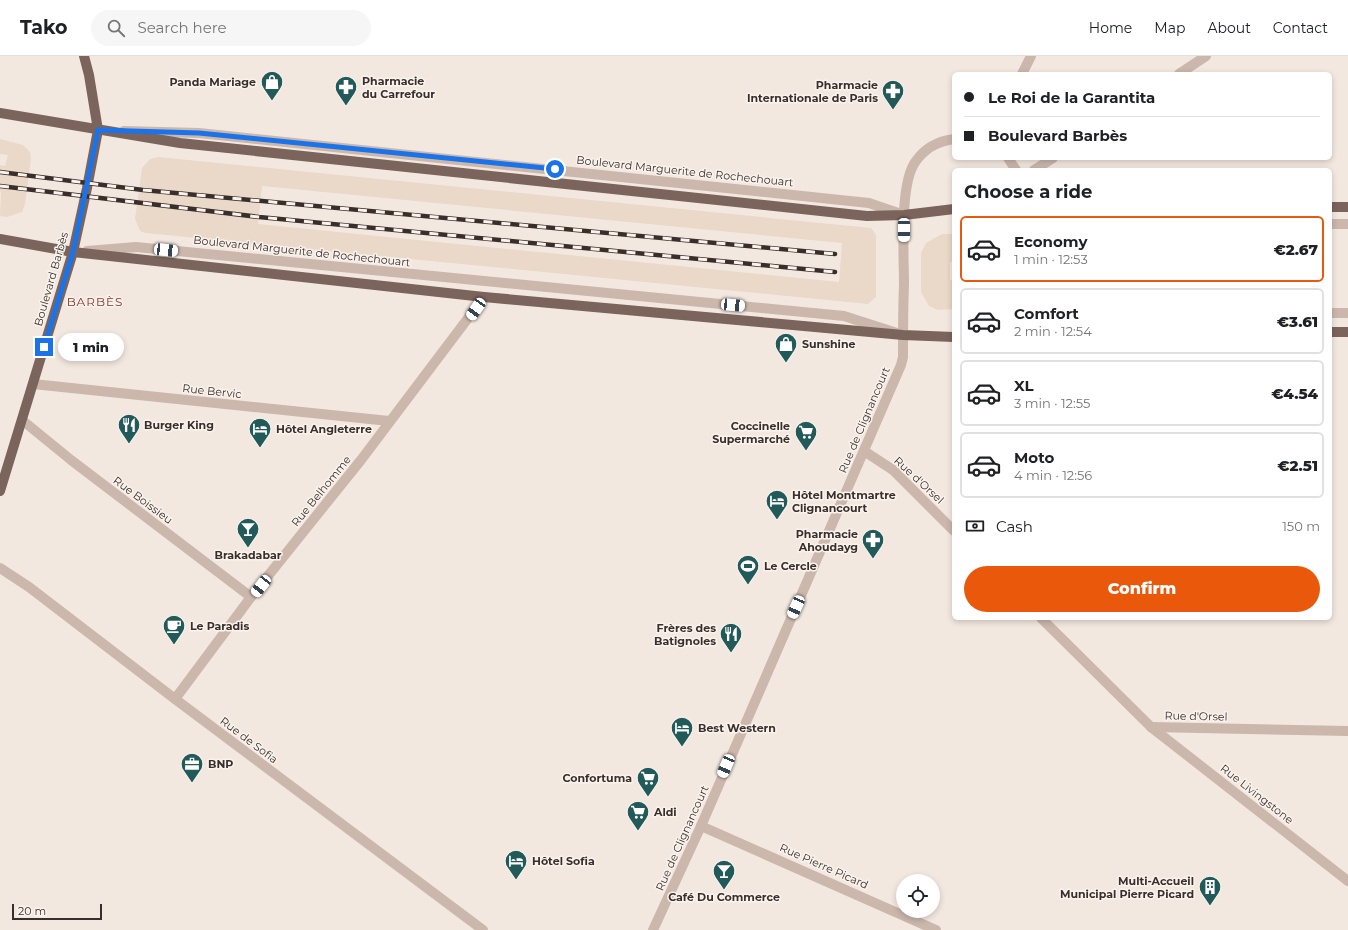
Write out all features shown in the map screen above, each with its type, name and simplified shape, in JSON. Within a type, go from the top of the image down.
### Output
[{"type":"main road","points":[[84,56],[98,130]]},
{"type":"main road","points":[[0,113],[180,143],[859,215],[904,215],[952,209]]},
{"type":"main road","name":"Boulevard Barbès","points":[[0,491],[73,252],[98,130]]},
{"type":"main road","points":[[1332,207],[1348,207]]},
{"type":"main road","points":[[0,239],[73,252]]},
{"type":"main road","name":"Boulevard Marguerite de Rochechouart","points":[[73,252],[484,297],[903,335],[952,337]]},
{"type":"main road","points":[[1332,332],[1348,332]]},
{"type":"street","points":[[1023,72],[1031,56]]},
{"type":"street","points":[[1182,72],[1206,56]]},
{"type":"street","points":[[903,335],[904,215],[908,176],[915,161],[928,149],[942,141],[952,139]]},
{"type":"street","points":[[1037,168],[1050,160]]},
{"type":"street","points":[[1332,224],[1348,224]]},
{"type":"street","name":"Boulevard Marguerite de Rochechouart","points":[[73,252],[136,247],[828,314],[854,317],[903,335]]},
{"type":"street","name":"Rue Belhomme","points":[[175,699],[252,597],[361,460],[484,297]]},
{"type":"street","points":[[1332,313],[1348,313]]},
{"type":"street","name":"Rue de Clignancourt","points":[[653,930],[701,826],[901,365],[903,357],[903,335]]},
{"type":"street","name":"Rue Bervic","points":[[33,384],[389,421]]},
{"type":"street","name":"Rue Boissieu","points":[[22,420],[71,460],[252,597]]},
{"type":"street","name":"Rue d'Orsel","points":[[864,451],[893,470],[952,529]]},
{"type":"street","name":"Rue de Sofia","points":[[0,568],[29,587],[175,699],[483,930]]},
{"type":"street","name":"Rue d'Orsel","points":[[1043,620],[1151,727],[1348,731]]},
{"type":"street","name":"Rue Livingstone","points":[[1151,727],[1348,881]]},
{"type":"street","name":"Rue Pierre Picard","points":[[701,826],[936,930]]},
{"type":"shaded area","points":[[0,139],[23,145],[30,152],[31,159],[25,204],[22,212],[7,217],[0,216],[0,165],[5,166],[8,155],[0,154]]},
{"type":"shaded area","points":[[158,157],[871,228],[876,235],[876,297],[868,304],[146,233],[140,231],[135,219],[142,168],[150,159]],"holes":[[[262,186],[842,243],[839,282],[258,224]]]},
{"type":"shaded area","points":[[942,234],[952,234],[952,262],[950,262],[950,280],[952,280],[952,309],[938,310],[929,306],[921,292],[921,253],[926,243]]},
{"type":"railway","points":[[0,172],[143,190],[835,254]]},
{"type":"railway","points":[[0,186],[259,217],[835,272]]},
{"type":"place","name":"Panda Mariage","points":[[272,102]]},
{"type":"place","name":"Pharmacie du Carrefour","points":[[346,106]]},
{"type":"place","name":"Pharmacie Internationale de Paris","points":[[893,110]]},
{"type":"place","name":"Sunshine","points":[[786,364]]},
{"type":"place","name":"Burger King","points":[[129,444]]},
{"type":"place","name":"Hôtel Angleterre","points":[[260,448]]},
{"type":"place","name":"Coccinelle Supermarché","points":[[806,452]]},
{"type":"place","name":"Hôtel Montmartre Clignancourt","points":[[777,520]]},
{"type":"place","name":"Brakadabar","points":[[248,548]]},
{"type":"place","name":"Pharmacie Ahoudayg","points":[[873,560]]},
{"type":"place","name":"Le Cercle","points":[[748,586]]},
{"type":"place","name":"Le Paradis","points":[[174,646]]},
{"type":"place","name":"Frères des Batignoles","points":[[731,654]]},
{"type":"place","name":"Best Western","points":[[682,748]]},
{"type":"place","name":"BNP","points":[[192,784]]},
{"type":"place","name":"Confortuma","points":[[648,798]]},
{"type":"place","name":"Aldi","points":[[638,832]]},
{"type":"place","name":"Hôtel Sofia","points":[[516,880]]},
{"type":"place","name":"Café Du Commerce","points":[[724,890]]},
{"type":"place","name":"Multi-Accueil Municipal Pierre Picard","points":[[1210,906]]},
{"type":"district","name":"BARBÈS","points":[[95,302]]},
{"type":"route","points":[[44,347],[73,252],[98,130],[181,131],[555,169]]}]
